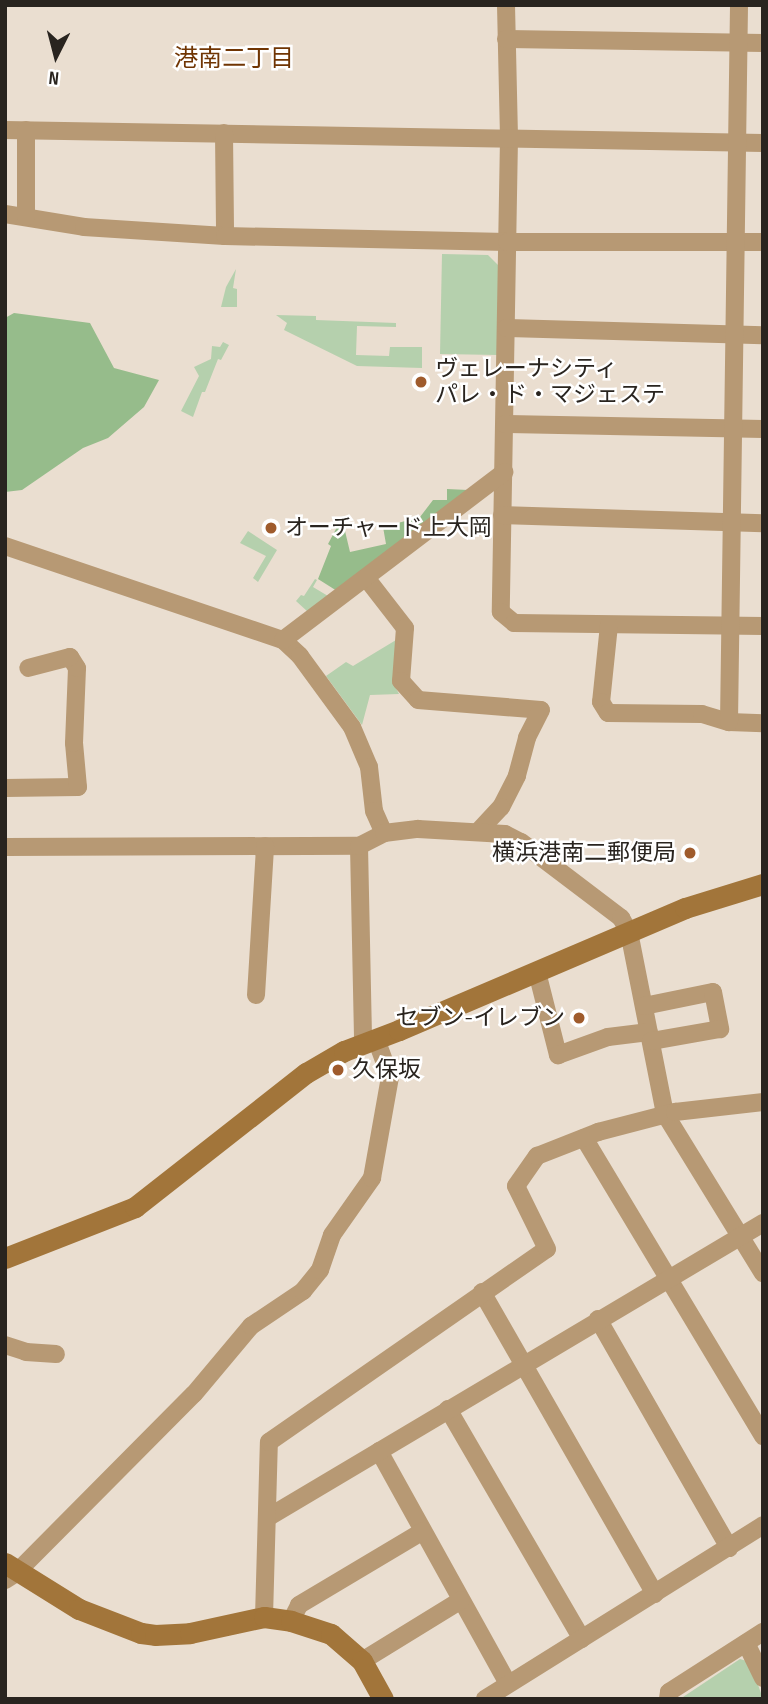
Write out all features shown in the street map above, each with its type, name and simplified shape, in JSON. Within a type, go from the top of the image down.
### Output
[{"type":"street","points":[[506,5],[508,242],[500,612],[514,623],[763,626]]},
{"type":"street","points":[[729,722],[739,5]]},
{"type":"street","points":[[506,39],[763,43]]},
{"type":"street","points":[[5,130],[763,143]]},
{"type":"street","points":[[26,130],[26,217]]},
{"type":"street","points":[[224,133],[225,236]]},
{"type":"street","points":[[5,214],[84,227],[225,236],[508,242],[763,242]]},
{"type":"street","points":[[506,328],[763,335]]},
{"type":"street","points":[[505,424],[763,429]]},
{"type":"street","points":[[283,640],[367,579],[504,472]]},
{"type":"street","points":[[502,515],[763,523]]},
{"type":"street","points":[[5,546],[283,640],[300,656],[352,727],[369,767],[374,811],[384,833]]},
{"type":"street","points":[[367,579],[405,628],[401,681],[418,700],[541,710],[527,738],[517,776],[501,807],[479,831]]},
{"type":"street","points":[[609,625],[601,702],[608,713],[702,714],[729,722],[763,723]]},
{"type":"street","points":[[5,788],[78,787],[74,743],[77,668],[70,657],[28,668]]},
{"type":"street","points":[[5,847],[359,846],[384,833],[418,829],[505,834],[521,842],[621,918],[629,932],[665,1114],[763,1273]]},
{"type":"street","points":[[256,995],[265,846]]},
{"type":"street","points":[[359,846],[370,1042],[390,1077],[372,1178],[332,1235],[320,1270],[303,1292],[251,1326],[194,1394],[9,1572],[79,1609],[148,1634],[190,1633],[264,1617],[291,1621],[331,1634],[362,1661],[383,1699]]},
{"type":"street","points":[[5,1258],[135,1208],[306,1073],[344,1051],[685,908],[758,890]]},
{"type":"street","points":[[537,972],[558,1055],[608,1037],[720,1029],[713,992],[644,1006]]},
{"type":"street","points":[[264,1617],[269,1442],[547,1249],[516,1186],[537,1156],[583,1138],[665,1114],[763,1102]]},
{"type":"street","points":[[583,1138],[763,1436]]},
{"type":"street","points":[[267,1518],[763,1223]]},
{"type":"street","points":[[482,1292],[654,1594]]},
{"type":"street","points":[[598,1319],[729,1548]]},
{"type":"street","points":[[5,1345],[26,1352],[56,1354]]},
{"type":"street","points":[[448,1409],[582,1639]]},
{"type":"street","points":[[379,1451],[508,1684]]},
{"type":"street","points":[[485,1699],[763,1525]]},
{"type":"street","points":[[291,1621],[299,1605],[423,1531]]},
{"type":"street","points":[[362,1661],[461,1600]]},
{"type":"street","points":[[668,1699],[669,1692],[763,1632]]},
{"type":"street","points":[[746,1643],[763,1678]]},
{"type":"green space","points":[[442,254],[488,255],[498,265],[498,355],[440,354]]},
{"type":"green space","points":[[236,269],[233,288],[237,289],[237,307],[221,307],[226,287]]},
{"type":"green space","points":[[14,313],[90,323],[114,368],[159,380],[144,407],[108,438],[83,448],[22,490],[5,492],[5,318]]},
{"type":"green space","points":[[276,315],[316,316],[316,320],[396,323],[396,327],[357,326],[356,355],[389,356],[390,347],[422,347],[422,368],[357,366],[284,330],[287,323]]},
{"type":"green space","points":[[223,342],[229,345],[221,360],[218,359],[193,417],[181,411],[199,376],[194,367],[211,359],[212,346],[220,347]]},
{"type":"green space","points":[[447,489],[468,490],[337,591],[318,579],[331,546],[328,544],[337,527],[345,531],[350,552],[386,544],[383,527],[420,517],[433,500],[447,500]]},
{"type":"green space","points":[[248,531],[277,550],[258,582],[253,578],[266,556],[240,543]]},
{"type":"green space","points":[[315,579],[317,580],[313,587],[328,596],[308,612],[296,601],[301,595],[304,596]]},
{"type":"green space","points":[[396,640],[393,682],[399,694],[370,695],[362,725],[326,676],[346,662],[353,666]]},
{"type":"green space","points":[[740,1659],[750,1662],[763,1699],[680,1699]]},
{"type":"place","name":"ヴェレーナシティ パレ・ド・マジェステ","points":[[421,382]]},
{"type":"place","name":"オーチャード上大岡","points":[[271,528]]},
{"type":"place","name":"横浜港南二郵便局","points":[[690,853]]},
{"type":"place","name":"セブン-イレブン","points":[[579,1018]]},
{"type":"place","name":"久保坂","points":[[338,1070]]},
{"type":"district","name":"港南二丁目","points":[[234,59]]}]
